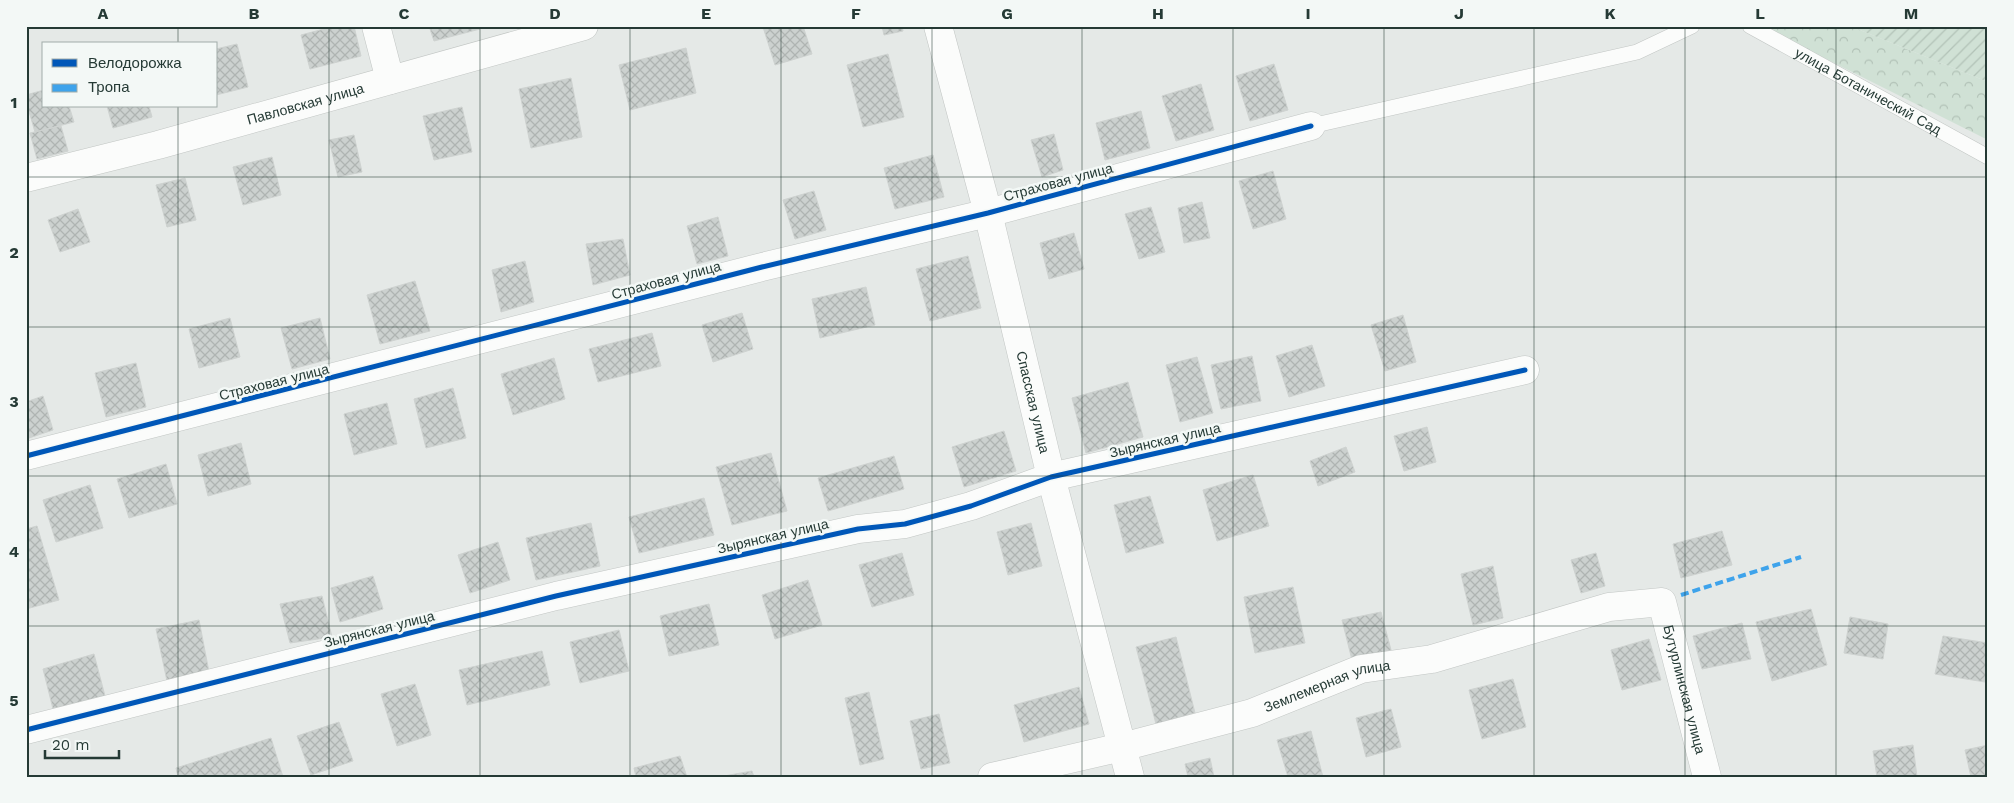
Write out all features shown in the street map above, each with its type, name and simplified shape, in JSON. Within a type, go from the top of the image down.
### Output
[{"type":"street","points":[[376,26],[390,80]]},
{"type":"street","name":"Павловская улица","points":[[26,178],[158,145],[584,26]]},
{"type":"street","name":"Спасская улица","points":[[938,26],[988,213],[1051,477],[1130,777]]},
{"type":"street","name":"Страховая улица","points":[[26,456],[762,267],[988,213],[1310,126]]},
{"type":"street","name":"Зырянская улица","points":[[26,730],[556,596],[858,529],[905,524],[971,506],[1051,477],[1525,370]]},
{"type":"street","name":"Землемерная улица","points":[[992,777],[1122,747],[1252,713],[1360,669],[1432,659],[1609,607],[1662,602]]},
{"type":"street","name":"Бутурлинская улица","points":[[1662,602],[1707,777]]},
{"type":"lane","points":[[1310,126],[1636,52],[1692,26]]},
{"type":"lane","name":"улица Ботанический Сад","points":[[1750,26],[1988,157]]},
{"type":"green space","points":[[1760,26],[1850,26],[1988,82],[1988,140]]},
{"type":"green space","points":[[1850,26],[1988,26],[1988,82]]},
{"type":"building","points":[[335,26],[354,26],[361,56],[310,69],[301,35]]},
{"type":"building","points":[[429,26],[479,26],[480,29],[434,41]]},
{"type":"building","points":[[803,26],[812,54],[775,65],[763,27]]},
{"type":"building","points":[[882,26],[902,26],[903,31],[884,35]]},
{"type":"building","points":[[237,44],[248,87],[218,94],[218,49]]},
{"type":"building","points":[[686,48],[696,93],[630,110],[619,65]]},
{"type":"building","points":[[888,54],[904,117],[863,127],[847,65]]},
{"type":"building","points":[[1274,64],[1288,110],[1250,121],[1236,76]]},
{"type":"building","points":[[571,78],[582,137],[531,148],[519,89]]},
{"type":"building","points":[[1201,84],[1214,130],[1176,141],[1162,96]]},
{"type":"building","points":[[42,91],[42,108],[70,108],[74,122],[35,132],[26,95]]},
{"type":"building","points":[[462,107],[472,152],[434,160],[423,116]]},
{"type":"building","points":[[108,108],[150,108],[152,117],[113,128]]},
{"type":"building","points":[[1141,111],[1150,148],[1105,160],[1096,123]]},
{"type":"building","points":[[61,126],[68,151],[37,159],[30,133]]},
{"type":"building","points":[[1054,134],[1063,170],[1042,177],[1031,140]]},
{"type":"building","points":[[354,135],[362,172],[338,177],[329,140]]},
{"type":"building","points":[[933,155],[944,197],[895,209],[884,168]]},
{"type":"building","points":[[272,157],[281,195],[243,205],[233,167]]},
{"type":"building","points":[[1273,171],[1286,219],[1253,229],[1239,181]]},
{"type":"building","points":[[185,178],[196,220],[167,227],[156,185]]},
{"type":"building","points":[[814,191],[826,230],[795,239],[783,200]]},
{"type":"building","points":[[1202,202],[1210,238],[1184,243],[1178,208]]},
{"type":"building","points":[[1151,207],[1165,252],[1139,259],[1125,214]]},
{"type":"building","points":[[78,209],[90,242],[60,252],[48,220]]},
{"type":"building","points":[[718,217],[728,256],[697,264],[687,226]]},
{"type":"building","points":[[1074,233],[1084,269],[1049,279],[1040,243]]},
{"type":"building","points":[[623,239],[630,275],[593,285],[586,244]]},
{"type":"building","points":[[968,256],[981,308],[930,321],[916,269]]},
{"type":"building","points":[[525,261],[534,302],[501,312],[492,270]]},
{"type":"building","points":[[415,281],[430,331],[380,344],[367,295]]},
{"type":"building","points":[[866,287],[875,325],[820,338],[812,299]]},
{"type":"building","points":[[742,313],[753,349],[713,362],[702,325]]},
{"type":"building","points":[[1403,315],[1416,362],[1385,371],[1371,325]]},
{"type":"building","points":[[230,318],[240,357],[199,368],[189,329]]},
{"type":"building","points":[[320,318],[330,359],[292,369],[281,328]]},
{"type":"building","points":[[652,333],[661,366],[598,382],[589,349]]},
{"type":"building","points":[[1312,345],[1325,386],[1289,397],[1276,356]]},
{"type":"building","points":[[1252,356],[1261,401],[1221,409],[1211,365]]},
{"type":"building","points":[[1197,357],[1213,413],[1180,422],[1166,365]]},
{"type":"building","points":[[554,358],[565,399],[513,415],[501,374]]},
{"type":"building","points":[[136,363],[146,407],[106,417],[95,373]]},
{"type":"building","points":[[1128,382],[1143,437],[1086,453],[1072,398]]},
{"type":"building","points":[[453,388],[466,438],[426,448],[414,399]]},
{"type":"building","points":[[43,396],[53,430],[26,439],[26,402]]},
{"type":"building","points":[[387,403],[397,444],[354,455],[344,414]]},
{"type":"building","points":[[1427,427],[1436,462],[1404,471],[1394,436]]},
{"type":"building","points":[[1004,431],[1016,471],[964,487],[952,447]]},
{"type":"building","points":[[241,443],[251,484],[208,496],[198,455]]},
{"type":"building","points":[[1346,447],[1355,472],[1318,486],[1310,461]]},
{"type":"building","points":[[771,453],[787,511],[732,525],[716,467]]},
{"type":"building","points":[[894,456],[904,489],[828,511],[818,478]]},
{"type":"building","points":[[166,464],[177,504],[129,518],[117,479]]},
{"type":"building","points":[[1253,475],[1269,526],[1217,541],[1203,490]]},
{"type":"building","points":[[90,485],[103,528],[56,542],[43,500]]},
{"type":"building","points":[[1150,496],[1164,543],[1126,553],[1114,505]]},
{"type":"building","points":[[704,498],[714,535],[639,553],[629,517]]},
{"type":"building","points":[[591,523],[600,566],[536,580],[526,538]]},
{"type":"building","points":[[1031,523],[1042,566],[1008,575],[997,532]]},
{"type":"building","points":[[37,526],[59,600],[26,609],[26,529]]},
{"type":"building","points":[[1722,531],[1732,565],[1681,578],[1673,544]]},
{"type":"building","points":[[498,542],[510,580],[470,593],[458,555]]},
{"type":"building","points":[[902,553],[914,595],[872,607],[859,565]]},
{"type":"building","points":[[1596,553],[1605,586],[1581,593],[1571,560]]},
{"type":"building","points":[[1493,566],[1503,618],[1473,625],[1461,574]]},
{"type":"building","points":[[373,576],[383,609],[340,622],[331,588]]},
{"type":"building","points":[[808,580],[822,625],[775,639],[762,595]]},
{"type":"building","points":[[1293,587],[1305,643],[1255,653],[1244,597]]},
{"type":"building","points":[[322,596],[332,637],[290,643],[280,604]]},
{"type":"building","points":[[709,604],[719,645],[669,656],[660,616]]},
{"type":"building","points":[[1811,609],[1827,665],[1772,681],[1756,622]]},
{"type":"building","points":[[1381,612],[1391,650],[1352,660],[1342,620]]},
{"type":"building","points":[[1850,617],[1888,624],[1883,659],[1844,653]]},
{"type":"building","points":[[199,620],[209,672],[167,681],[156,629]]},
{"type":"building","points":[[1742,623],[1751,659],[1702,669],[1693,636]]},
{"type":"building","points":[[619,630],[629,671],[580,683],[570,642]]},
{"type":"building","points":[[1943,636],[1988,643],[1988,668],[1985,682],[1935,674]]},
{"type":"building","points":[[1176,637],[1195,713],[1156,724],[1136,647]]},
{"type":"building","points":[[1649,639],[1661,680],[1622,690],[1611,650]]},
{"type":"building","points":[[542,651],[550,685],[467,705],[459,670]]},
{"type":"building","points":[[94,654],[105,696],[53,709],[43,669]]},
{"type":"building","points":[[1513,679],[1526,727],[1482,739],[1469,690]]},
{"type":"building","points":[[415,684],[431,735],[397,746],[381,694]]},
{"type":"building","points":[[1079,687],[1089,724],[1024,742],[1014,705]]},
{"type":"building","points":[[869,692],[884,759],[860,765],[845,698]]},
{"type":"building","points":[[1391,709],[1401,747],[1366,757],[1356,718]]},
{"type":"building","points":[[939,714],[950,763],[921,769],[910,721]]},
{"type":"building","points":[[339,722],[353,761],[311,775],[297,736]]},
{"type":"building","points":[[1311,731],[1323,777],[1288,777],[1277,740]]},
{"type":"building","points":[[271,738],[283,777],[178,777],[176,768]]},
{"type":"building","points":[[1913,745],[1917,777],[1877,777],[1873,751]]},
{"type":"building","points":[[1988,745],[1988,777],[1971,777],[1965,750]]},
{"type":"building","points":[[680,756],[687,777],[636,777],[634,768]]},
{"type":"building","points":[[1210,758],[1214,777],[1188,777],[1185,764]]},
{"type":"building","points":[[752,771],[754,777],[724,776]]},
{"type":"marked path","points":[[1681,595],[1801,557]]},
{"type":"cycle path","points":[[26,456],[762,267],[988,213],[1311,126]]},
{"type":"cycle path","points":[[26,730],[556,596],[858,529],[905,524],[971,506],[1051,477],[1525,370]]}]
